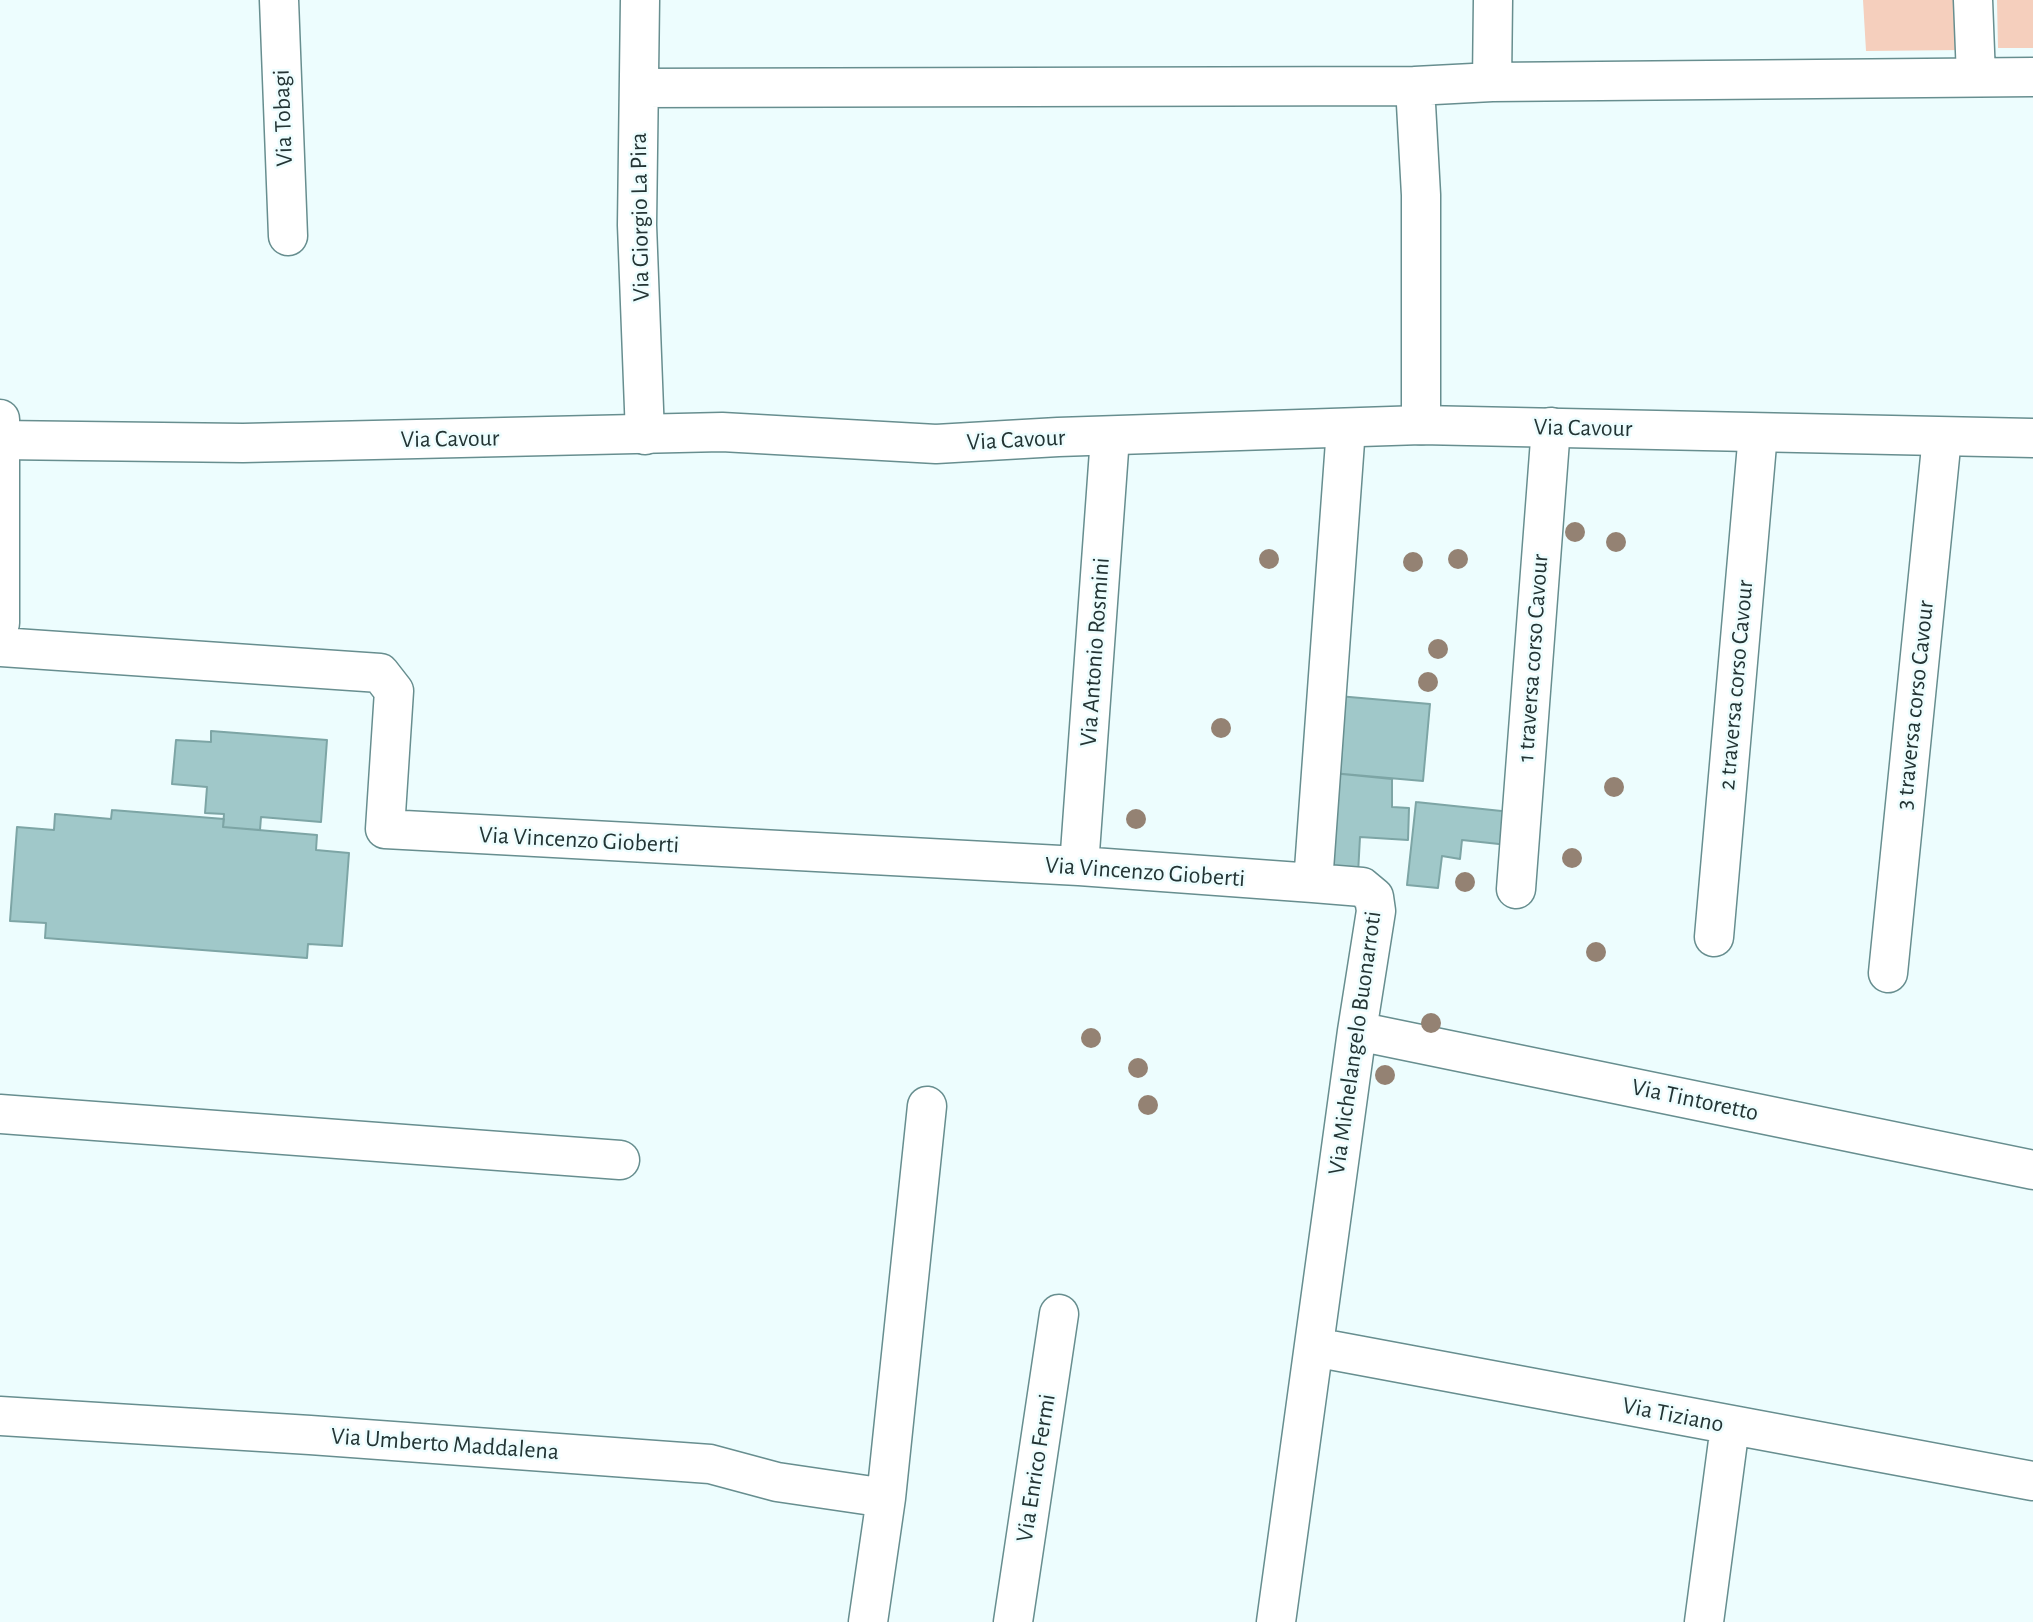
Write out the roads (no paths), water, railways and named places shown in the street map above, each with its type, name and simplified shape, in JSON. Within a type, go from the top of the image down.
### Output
[{"type":"street","name":"Via Tobagi","points":[[279,0],[288,236]]},
{"type":"street","name":"Via Giorgio La Pira","points":[[640,0],[637,225],[645,435]]},
{"type":"street","points":[[1492,82],[1493,0]]},
{"type":"street","points":[[1973,0],[1976,77]]},
{"type":"street","points":[[639,88],[1415,86],[1492,82],[2033,77]]},
{"type":"street","points":[[1415,86],[1421,195],[1421,425]]},
{"type":"street","name":"Via Cavour","points":[[0,433],[243,443],[722,432],[936,444],[1421,425],[2033,438]]},
{"type":"street","name":"1 traversa corso Cavour","points":[[1516,889],[1551,427]]},
{"type":"street","points":[[1313,883],[1346,428]]},
{"type":"street","points":[[0,433],[0,622]]},
{"type":"street","name":"2 traversa corso Cavour","points":[[1714,936],[1758,433]]},
{"type":"street","name":"Via Antonio Rosmini","points":[[1079,866],[1110,437]]},
{"type":"street","name":"3 traversa corso Cavour","points":[[1888,973],[1942,437]]},
{"type":"street","name":"Via Vincenzo Gioberti","points":[[0,646],[380,673],[394,691],[385,829],[1079,866],[1313,883]]},
{"type":"street","name":"Via Michelangelo Buonarroti","points":[[1276,1622],[1357,1031],[1376,911],[1374,897],[1362,887],[1313,883]]},
{"type":"street","name":"Via Tintoretto","points":[[1357,1031],[2033,1170]]},
{"type":"street","points":[[868,1622],[886,1498],[927,1106]]},
{"type":"street","points":[[0,1114],[620,1160]]},
{"type":"street","name":"Via Enrico Fermi","points":[[1013,1622],[1059,1314]]},
{"type":"street","name":"Via Tiziano","points":[[1314,1347],[2033,1480]]},
{"type":"street","name":"Via Umberto Maddalena","points":[[0,1416],[710,1464],[777,1482],[886,1498]]},
{"type":"street","points":[[1704,1622],[1730,1426]]}]
